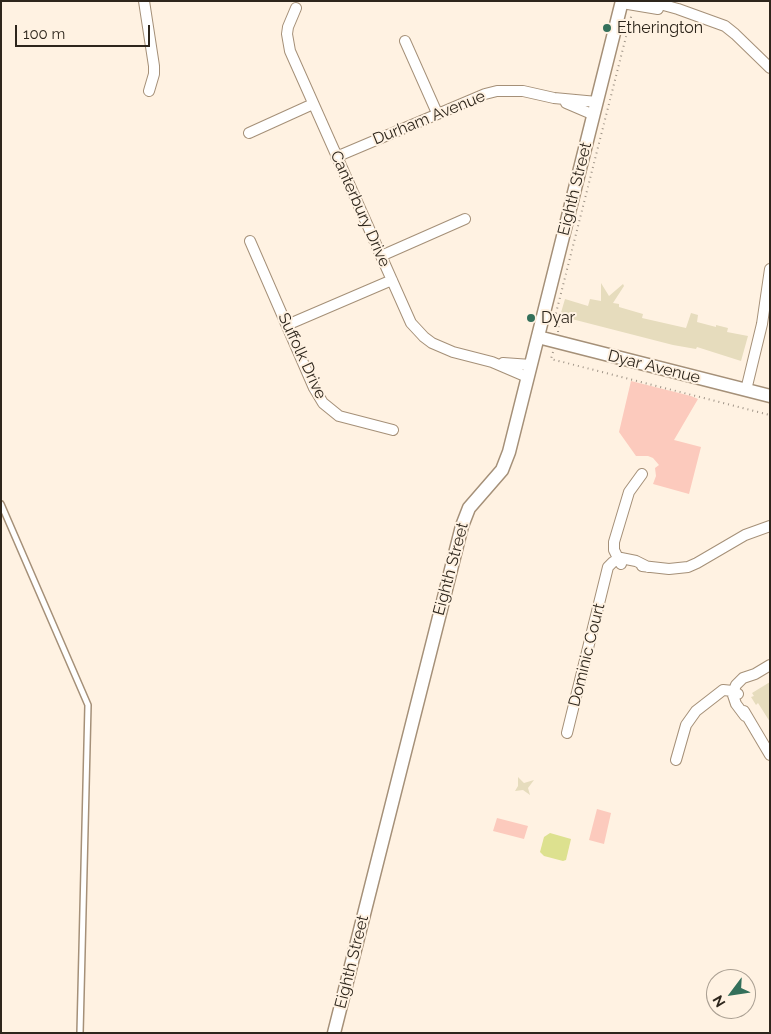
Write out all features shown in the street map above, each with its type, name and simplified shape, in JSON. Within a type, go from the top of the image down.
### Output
[{"type":"street","points":[[144,1],[154,66],[154,74],[149,91]]},
{"type":"street","points":[[649,1],[724,26],[735,34],[770,68]]},
{"type":"street","points":[[626,3],[693,15]]},
{"type":"street","name":"Eighth Street","points":[[334,1033],[462,526],[469,508],[498,476],[506,462],[596,108],[626,3]]},
{"type":"street","name":"Canterbury Drive","points":[[296,8],[288,27],[288,43],[336,157],[407,316],[424,337],[442,348],[529,371]]},
{"type":"street","points":[[405,41],[437,113]]},
{"type":"street","name":"Durham Avenue","points":[[336,157],[473,97],[497,91],[523,91],[596,108]]},
{"type":"street","points":[[249,132],[313,104]]},
{"type":"street","points":[[381,256],[465,219]]},
{"type":"street","name":"Suffolk Drive","points":[[250,241],[318,396],[323,403],[339,416],[392,430]]},
{"type":"street","points":[[746,390],[762,324],[770,269]]},
{"type":"street","points":[[288,325],[392,280]]},
{"type":"street","name":"Dyar Avenue","points":[[538,337],[770,396]]},
{"type":"street","points":[[642,474],[629,492],[618,533],[620,561],[669,569],[688,567],[697,564],[745,535],[758,524],[770,519]]},
{"type":"street","points":[[745,535],[770,526]]},
{"type":"street","name":"Dominic Court","points":[[567,733],[606,577],[620,561]]},
{"type":"street","points":[[676,760],[690,717],[715,696],[735,694],[755,674],[770,665]]},
{"type":"street","points":[[735,694],[745,716],[770,756]]},
{"type":"lane","points":[[1,504],[88,705],[80,1033]]},
{"type":"path","points":[[626,3],[555,316],[559,323],[551,359],[770,416]]},
{"type":"shaded area","points":[[631,381],[698,399],[674,440],[701,447],[689,494],[653,484],[656,476],[655,468],[659,465],[653,458],[648,456],[636,456],[619,432]]},
{"type":"shaded area","points":[[597,809],[611,813],[604,844],[589,840]]},
{"type":"shaded area","points":[[497,818],[528,826],[524,839],[493,831]]},
{"type":"shaded area","points":[[550,833],[571,839],[566,860],[563,861],[544,856],[540,852],[544,837]]},
{"type":"building","points":[[601,283],[609,296],[623,284],[624,286],[613,303],[619,304],[619,307],[643,314],[642,318],[686,328],[691,313],[698,315],[697,322],[728,328],[727,332],[748,336],[741,361],[697,347],[696,349],[673,345],[560,316],[565,299],[588,306],[590,299],[601,301]]},
{"type":"building","points":[[770,682],[770,722],[758,703],[756,705],[751,697],[754,696],[752,693]]},
{"type":"building","points":[[518,777],[524,783],[534,780],[528,788],[530,795],[523,790],[515,791],[518,786]]},
{"type":"place","name":"Etherington","points":[[607,28]]},
{"type":"place","name":"Dyar","points":[[531,318]]}]
